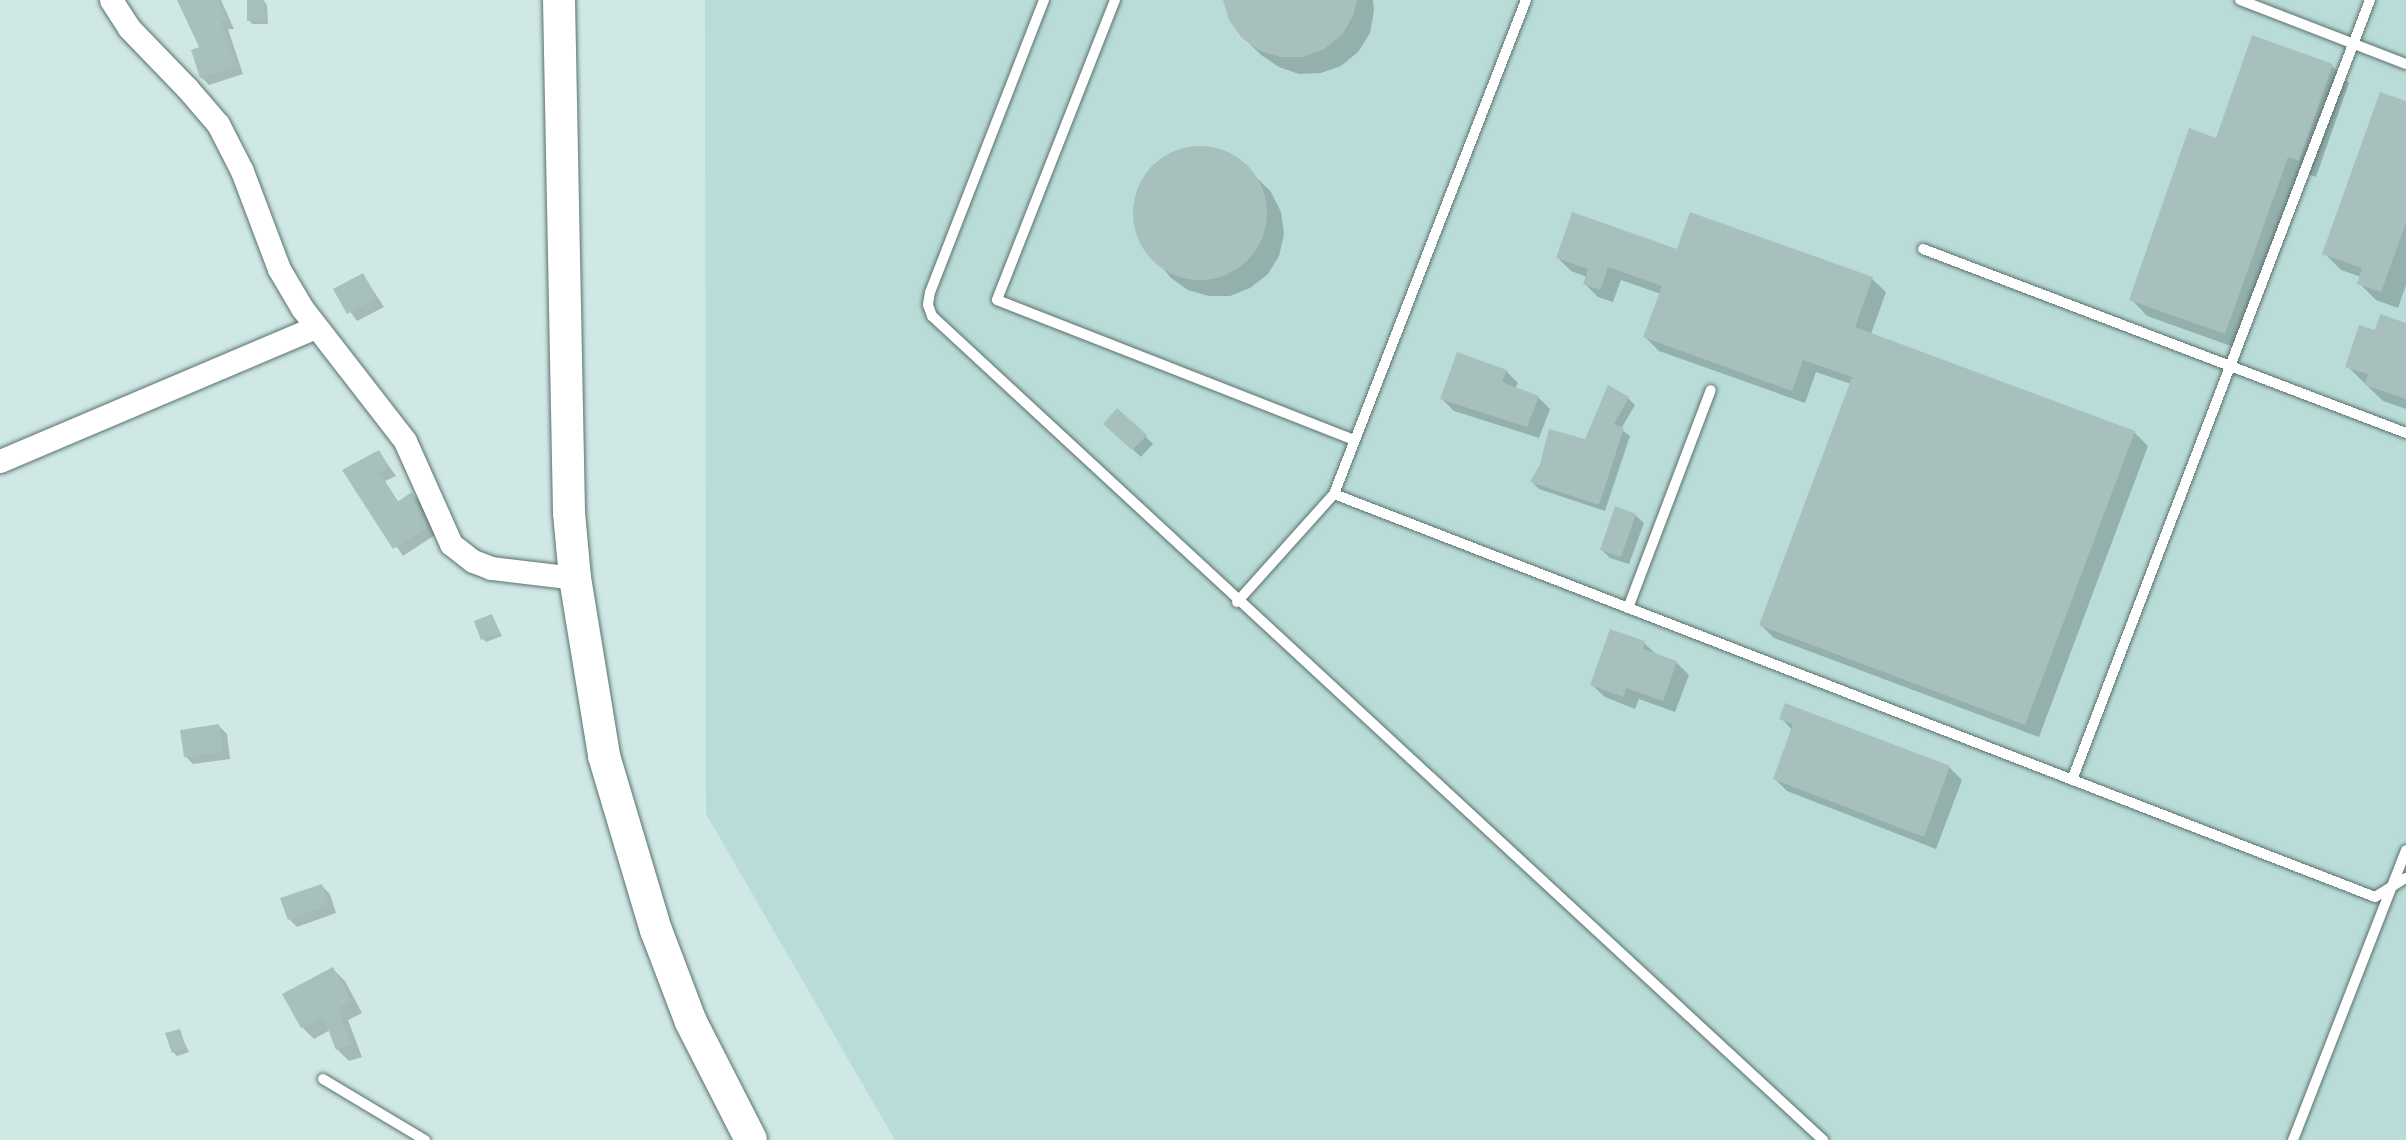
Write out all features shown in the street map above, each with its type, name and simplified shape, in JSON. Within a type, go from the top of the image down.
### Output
[{"type":"main road","points":[[559,0],[569,513],[575,579],[604,756],[656,930],[691,1022],[751,1140]]},
{"type":"street","points":[[111,0],[128,28],[218,124],[242,171],[279,269],[316,327],[405,441],[451,544],[473,561],[491,568],[575,579]]},
{"type":"street","points":[[0,461],[316,327]]},
{"type":"lane","points":[[1044,0],[930,292],[928,305],[932,316],[1237,601],[1823,1140]]},
{"type":"lane","points":[[1115,0],[997,300],[1355,440]]},
{"type":"lane","points":[[1237,601],[1334,494],[1526,0]]},
{"type":"lane","points":[[2240,0],[2406,64]]},
{"type":"lane","points":[[2072,780],[2370,0]]},
{"type":"lane","points":[[1923,249],[2406,433]]},
{"type":"lane","points":[[1628,608],[1711,390]]},
{"type":"lane","points":[[1334,494],[2375,897],[2406,878]]},
{"type":"lane","points":[[2293,1140],[2406,850]]},
{"type":"lane","points":[[323,1079],[425,1140]]},
{"type":"shaded area","points":[[705,0],[2406,0],[2406,1140],[895,1140],[706,814]]},
{"type":"building","points":[[177,0],[218,0],[227,21],[221,21],[236,66],[200,78],[191,50],[199,47]]},
{"type":"building","points":[[247,0],[264,0],[265,21],[247,21]]},
{"type":"building","points":[[1223,0],[1357,0],[1353,16],[1342,35],[1324,49],[1303,57],[1281,57],[1260,51],[1242,38],[1229,20]]},
{"type":"building","points":[[2252,35],[2333,64],[2299,161],[2288,157],[2225,334],[2129,300],[2189,128],[2216,138]]},
{"type":"building","points":[[2380,92],[2406,101],[2406,223],[2381,292],[2357,284],[2362,268],[2322,254]]},
{"type":"building","points":[[1200,146],[1226,151],[1248,165],[1262,187],[1267,213],[1262,239],[1248,261],[1226,275],[1200,280],[1174,275],[1152,261],[1138,239],[1133,213],[1138,187],[1152,165],[1174,151]]},
{"type":"building","points":[[1572,212],[1677,249],[1690,212],[1873,277],[1855,327],[2135,431],[2025,725],[1759,625],[1852,377],[1803,360],[1792,391],[1643,337],[1662,286],[1608,267],[1600,290],[1583,284],[1588,269],[1556,258]]},
{"type":"building","points":[[363,273],[377,298],[347,314],[333,289]]},
{"type":"building","points":[[2380,314],[2406,323],[2406,399],[2365,385],[2368,374],[2345,367],[2359,325],[2375,330]]},
{"type":"building","points":[[1457,352],[1507,370],[1502,382],[1539,396],[1527,427],[1440,399]]},
{"type":"building","points":[[1608,385],[1629,397],[1614,424],[1624,428],[1599,505],[1530,482],[1540,464],[1549,429],[1585,439]]},
{"type":"building","points":[[1117,408],[1147,435],[1132,450],[1103,424]]},
{"type":"building","points":[[379,450],[389,467],[379,473],[397,502],[412,492],[428,527],[393,549],[342,470]]},
{"type":"building","points":[[1615,506],[1636,514],[1621,557],[1600,550]]},
{"type":"building","points":[[492,614],[500,633],[481,640],[474,621]]},
{"type":"building","points":[[1610,629],[1645,641],[1643,649],[1677,661],[1663,701],[1626,688],[1623,697],[1590,685]]},
{"type":"building","points":[[1785,703],[1950,766],[1924,837],[1773,779],[1793,724],[1779,719]]},
{"type":"building","points":[[219,724],[223,752],[184,757],[180,730]]},
{"type":"building","points":[[322,884],[329,905],[288,920],[280,898]]},
{"type":"building","points":[[333,967],[351,1001],[338,1008],[351,1045],[336,1050],[323,1016],[301,1028],[282,994]]},
{"type":"building","points":[[180,1029],[186,1048],[172,1053],[165,1033]]}]
